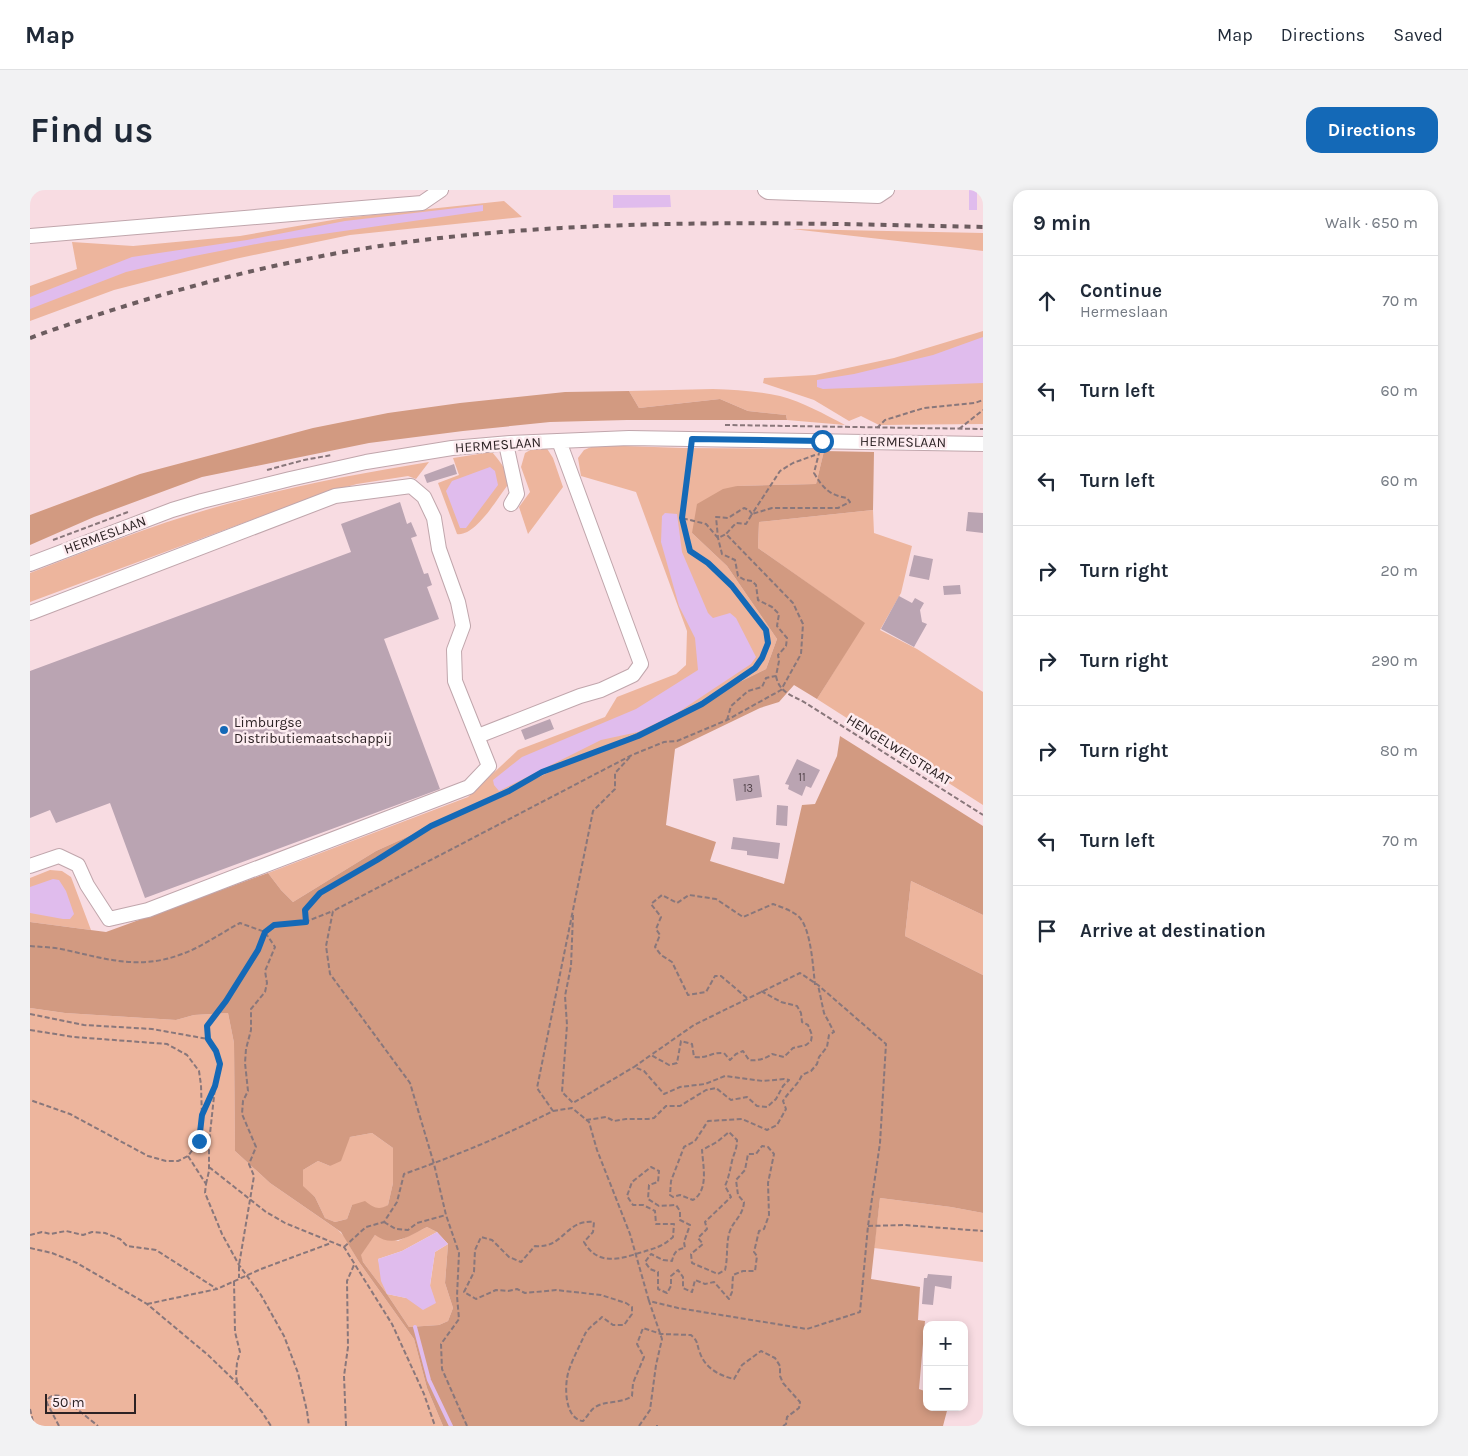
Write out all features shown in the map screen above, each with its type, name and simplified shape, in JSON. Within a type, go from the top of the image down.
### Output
[{"type":"street","points":[[30,236],[422,203],[440,190]]},
{"type":"street","points":[[765,190],[768,192],[878,196],[887,190]]},
{"type":"street","name":"HERMESLAAN","points":[[30,564],[172,510],[366,462],[452,448],[628,438],[983,444]]},
{"type":"street","points":[[478,736],[601,690],[634,675],[641,664],[559,441]]},
{"type":"street","points":[[506,444],[517,494],[511,504]]},
{"type":"street","points":[[30,614],[335,496],[411,486],[424,497],[434,518],[440,549],[458,602],[463,626],[454,650],[455,681],[489,766],[469,787],[148,910],[109,918],[87,885],[78,865],[59,856],[30,866]]},
{"type":"path","points":[[877,428],[885,420],[924,408],[975,403],[983,400]]},
{"type":"path","points":[[959,429],[983,410]]},
{"type":"path","points":[[968,429],[983,430]]},
{"type":"path","points":[[306,922],[305,910],[320,893],[431,826],[509,791],[542,772],[638,736],[702,704],[755,668],[762,658],[768,643],[766,630],[732,586],[708,563],[690,551],[682,518],[692,439]]},
{"type":"path","points":[[718,538],[726,534],[736,523],[746,524],[752,514],[780,471],[794,463],[820,453],[814,474],[822,486],[834,496],[846,498],[850,502],[838,508],[772,508],[752,514]]},
{"type":"path","points":[[752,514],[744,508],[728,518],[716,517],[718,538],[722,554],[735,560],[738,576],[752,581],[756,585],[758,600],[772,607],[779,614],[777,626],[787,638],[786,646],[778,655],[780,661],[776,676],[777,684],[782,690]]},
{"type":"path","points":[[682,518],[706,524],[718,538]]},
{"type":"path","points":[[308,1426],[307,1411],[298,1373],[284,1336],[261,1295],[239,1265],[222,1234],[205,1193],[215,1086],[220,1064],[216,1051],[208,1039],[207,1026],[226,1001],[258,950],[265,932],[274,925],[306,922],[333,911],[632,755],[664,742],[677,741],[727,720],[782,690],[801,654],[803,624],[794,602],[726,534]]},
{"type":"path","points":[[727,720],[731,706],[748,691],[762,687],[766,678],[776,676]]},
{"type":"path","name":"HENGELWEISTRAAT","points":[[782,690],[983,815]]},
{"type":"path","points":[[554,1110],[537,1088],[593,811],[615,789],[615,773],[632,755]]},
{"type":"path","points":[[457,1296],[464,1292],[474,1272],[475,1250],[481,1238],[492,1240],[509,1257],[521,1262],[535,1246],[546,1247],[555,1243],[578,1224],[585,1221],[594,1222],[593,1232],[584,1242],[588,1250],[601,1257],[611,1260],[664,1245],[673,1237],[674,1224],[656,1224],[655,1211],[643,1205],[633,1205],[627,1196],[632,1182],[651,1167],[659,1171],[658,1182],[650,1185],[648,1199],[659,1206],[676,1206],[680,1211],[680,1220],[690,1225],[684,1242],[685,1248],[679,1249],[673,1254],[672,1261],[663,1260],[651,1254],[645,1262],[650,1269],[658,1272],[658,1289],[668,1293],[671,1286],[671,1276],[678,1270],[682,1277],[683,1288],[692,1292],[695,1280],[705,1284],[714,1282],[729,1299],[732,1292],[733,1275],[743,1271],[755,1270],[757,1256],[754,1252],[756,1240],[759,1231],[764,1229],[769,1215],[768,1183],[774,1154],[768,1147],[762,1146],[756,1154],[748,1154],[745,1170],[736,1180],[738,1195],[744,1202],[743,1211],[729,1234],[725,1270],[718,1274],[692,1263],[690,1254],[703,1244],[698,1238],[707,1229],[705,1222],[731,1197],[725,1186],[732,1169],[734,1155],[737,1151],[737,1140],[729,1132],[717,1142],[702,1150],[705,1185],[696,1199],[693,1200],[680,1195],[673,1197],[670,1195],[671,1181],[684,1147],[694,1141],[708,1121],[742,1119],[767,1130],[777,1125],[786,1109],[783,1101],[789,1091],[799,1083],[802,1075],[811,1071],[817,1064],[819,1057],[827,1048],[829,1035],[834,1032],[824,1014],[816,985],[808,935],[799,916],[773,904],[743,916],[716,899],[689,895],[677,903],[662,895],[651,904],[661,917],[656,929],[660,935],[655,947],[672,962],[688,995],[706,992],[714,976],[721,976],[747,998]]},
{"type":"path","points":[[573,1103],[562,1092],[567,1025],[566,996],[571,966],[574,908]]},
{"type":"path","points":[[333,911],[326,946],[330,974],[410,1083],[434,1164],[446,1215],[459,1253],[457,1296],[459,1319],[440,1344],[442,1369],[467,1426]]},
{"type":"path","points":[[30,946],[59,948],[105,960],[131,963],[157,960],[182,954],[240,923],[265,932],[275,946],[265,971],[267,983],[265,992],[251,1009],[251,1030],[246,1049],[245,1063],[248,1090],[243,1101],[242,1114],[256,1147],[249,1164],[254,1176],[239,1265],[239,1278]]},
{"type":"path","points":[[572,1108],[573,1103],[650,1056],[694,1025],[800,973],[886,1044],[880,1143],[868,1226],[860,1312],[807,1329],[678,1308],[650,1300]]},
{"type":"path","points":[[650,1056],[670,1065],[676,1063],[681,1041],[692,1044],[694,1057],[704,1058],[716,1052],[724,1053],[730,1060],[736,1054],[743,1051],[749,1060],[754,1060],[767,1058],[772,1054],[784,1056],[793,1048],[806,1045],[811,1041],[812,1035],[808,1025],[802,1022],[801,1013],[797,1006],[781,1002],[761,992]]},
{"type":"path","points":[[30,1014],[84,1026],[152,1029],[208,1039]]},
{"type":"path","points":[[30,1030],[74,1037],[166,1044],[187,1055],[199,1071],[201,1085],[202,1115],[199,1141],[188,1156],[178,1161],[166,1162],[148,1156],[70,1114],[30,1100]]},
{"type":"path","points":[[586,1120],[606,1117],[614,1121],[626,1118],[648,1120],[654,1118],[666,1106],[680,1106],[706,1090],[716,1088],[731,1100],[747,1096],[757,1106],[767,1108],[776,1099],[783,1086],[789,1080],[763,1081],[725,1076],[705,1084],[680,1087],[664,1094],[644,1071],[634,1066]]},
{"type":"path","points":[[202,1115],[215,1086]]},
{"type":"path","points":[[344,1247],[366,1227],[384,1222],[397,1202],[404,1174],[434,1164],[525,1125],[554,1110],[572,1108],[589,1122],[597,1150],[636,1254],[661,1334],[662,1339],[656,1365],[650,1410],[639,1426]]},
{"type":"path","points":[[188,1156],[206,1184]]},
{"type":"path","points":[[209,1166],[251,1200],[285,1223],[344,1247],[392,1324],[424,1394],[435,1426]]},
{"type":"path","points":[[384,1222],[396,1229],[408,1230],[417,1223],[446,1215]]},
{"type":"path","points":[[868,1226],[904,1225],[983,1231]]},
{"type":"path","points":[[30,1235],[42,1232],[52,1234],[66,1231],[83,1235],[92,1232],[105,1233],[120,1239],[128,1246],[156,1250],[217,1289]]},
{"type":"path","points":[[147,1304],[217,1289],[261,1268],[332,1242]]},
{"type":"path","points":[[30,1248],[52,1253],[77,1263],[147,1304],[208,1355],[238,1384],[262,1412],[271,1426]]},
{"type":"path","points":[[346,1426],[344,1376],[348,1347],[347,1281],[354,1264]]},
{"type":"path","points":[[234,1281],[235,1332],[240,1352],[236,1376],[238,1384]]},
{"type":"path","points":[[464,1292],[476,1299],[496,1290],[508,1291],[516,1289],[525,1293],[556,1290],[596,1294],[632,1307],[632,1314],[624,1325],[613,1325],[602,1317],[586,1332],[568,1372],[566,1393],[572,1415],[578,1420],[583,1421],[594,1408],[614,1401],[624,1401],[632,1396],[633,1383],[644,1356],[637,1344],[643,1328],[661,1334],[691,1335],[698,1341],[699,1352],[710,1367],[724,1377],[734,1380],[742,1365],[761,1351],[775,1358],[780,1366],[780,1376],[783,1384],[800,1402],[799,1408],[787,1417],[784,1426]]},
{"type":"path","points":[[58,1426],[47,1403],[50,1396],[55,1395],[61,1396],[98,1426]]},
{"type":"path","points":[[30,1409],[34,1426]]},
{"type":"shaded area","points":[[969,190],[977,190],[977,210],[969,210]]},
{"type":"shaded area","points":[[613,195],[670,195],[671,207],[613,208]]},
{"type":"shaded area","points":[[504,201],[522,217],[350,235],[235,259],[114,290],[30,321],[30,286],[77,269],[72,242],[133,246],[240,236],[344,218]]},
{"type":"shaded area","points":[[483,205],[483,211],[267,242],[189,257],[126,272],[30,309],[30,297],[132,257],[247,240],[345,221]]},
{"type":"shaded area","points":[[792,229],[983,233],[983,251],[959,248]]},
{"type":"shaded area","points":[[983,331],[983,424],[879,425],[861,416],[849,421],[814,400],[763,383],[764,378],[815,375],[894,358]]},
{"type":"shaded area","points":[[983,337],[983,383],[823,389],[817,387],[817,380],[854,374],[933,355]]},
{"type":"shaded area","points":[[713,389],[780,396],[805,405],[845,425],[787,420],[786,415],[748,411],[720,399],[639,408],[629,391]]},
{"type":"shaded area","points":[[629,391],[639,408],[720,399],[748,411],[786,415],[787,420],[550,422],[369,443],[202,477],[94,517],[30,545],[30,515],[140,474],[313,428],[388,413],[460,403],[565,392]]},
{"type":"shaded area","points":[[596,445],[816,449],[824,451],[816,484],[737,486],[692,533],[727,566],[777,639],[766,669],[638,732],[376,851],[293,902],[268,873],[468,797],[518,750],[605,717],[617,697],[676,674],[686,665],[687,631],[636,492],[581,476],[578,458],[584,450]]},
{"type":"shaded area","points":[[546,447],[553,458],[563,487],[528,534],[519,507],[530,492],[521,467],[525,453],[534,448]]},
{"type":"shaded area","points":[[824,451],[874,452],[873,510],[759,522],[758,548],[865,623],[817,699],[794,685],[779,702],[760,708],[675,749],[666,825],[716,842],[710,861],[784,884],[802,805],[815,804],[837,756],[840,736],[983,826],[983,915],[911,881],[905,936],[983,975],[983,1213],[880,1198],[871,1279],[920,1287],[918,1320],[925,1321],[923,1321],[919,1389],[923,1390],[923,1411],[947,1411],[943,1426],[443,1426],[427,1388],[414,1339],[359,1262],[341,1232],[270,1183],[235,1151],[234,1043],[228,1013],[194,1015],[176,1020],[65,1013],[30,1008],[30,922],[106,932],[268,873],[293,902],[376,851],[638,732],[766,669],[777,639],[727,566],[692,533],[697,504],[723,489],[737,486],[816,484]],"holes":[[[372,1133],[393,1148],[393,1183],[388,1205],[381,1208],[376,1208],[365,1201],[352,1205],[347,1219],[335,1222],[325,1218],[315,1197],[303,1186],[303,1170],[318,1161],[330,1166],[341,1161],[350,1137]],[[427,1227],[437,1232],[448,1244],[445,1283],[453,1308],[448,1321],[439,1325],[409,1327],[363,1262],[361,1255],[375,1235],[382,1239],[395,1241]]]},
{"type":"shaded area","points":[[492,452],[506,472],[507,486],[478,524],[471,530],[457,534],[438,483],[459,475],[453,458]]},
{"type":"shaded area","points":[[429,462],[416,479],[408,476],[357,484],[327,492],[30,602],[30,573],[152,527],[202,511],[277,491]]},
{"type":"shaded area","points":[[490,467],[495,471],[498,485],[466,528],[460,528],[446,491],[452,481]]},
{"type":"shaded area","points":[[873,510],[874,533],[912,546],[901,593],[880,630],[917,649],[983,692],[983,805],[817,699],[864,623],[758,548],[759,522]]},
{"type":"shaded area","points":[[665,513],[677,514],[682,552],[708,613],[713,618],[730,613],[736,618],[756,657],[751,664],[677,713],[638,732],[601,740],[499,791],[494,785],[493,780],[522,757],[636,709],[698,670],[695,638],[679,606],[661,542],[662,516]]},
{"type":"shaded area","points":[[50,870],[62,871],[71,877],[91,930],[30,922],[30,878]]},
{"type":"shaded area","points":[[53,879],[59,880],[66,891],[74,914],[70,919],[30,913],[30,887]]},
{"type":"shaded area","points":[[911,881],[983,915],[983,975],[905,936]]},
{"type":"shaded area","points":[[30,1008],[65,1013],[176,1020],[194,1015],[228,1013],[234,1043],[235,1151],[270,1183],[344,1236],[359,1262],[414,1339],[427,1388],[443,1426],[30,1426]]},
{"type":"shaded area","points":[[372,1133],[393,1148],[393,1183],[388,1205],[382,1209],[352,1205],[347,1219],[335,1222],[325,1218],[315,1197],[303,1187],[303,1170],[318,1161],[330,1166],[350,1137]]},
{"type":"shaded area","points":[[880,1198],[983,1213],[983,1262],[874,1248]]},
{"type":"shaded area","points":[[427,1227],[437,1232],[402,1251],[378,1259],[387,1294],[363,1262],[360,1255],[375,1235],[398,1241]]},
{"type":"shaded area","points":[[437,1232],[448,1244],[435,1252],[430,1285],[436,1303],[423,1310],[406,1298],[387,1294],[381,1281],[378,1259],[402,1251]]},
{"type":"shaded area","points":[[448,1244],[445,1283],[453,1308],[448,1321],[439,1325],[409,1327],[387,1294],[406,1298],[430,1286],[435,1252]]},
{"type":"building","points":[[454,464],[457,474],[427,483],[424,475]]},
{"type":"building","name":"Limburgse Distributiemaatschappij","points":[[400,502],[407,524],[411,522],[417,536],[411,538],[424,574],[428,573],[432,585],[427,587],[439,619],[384,639],[440,789],[145,898],[110,803],[56,823],[50,810],[30,818],[30,671],[351,552],[341,524]]},
{"type":"building","points":[[968,512],[983,513],[983,533],[966,531]]},
{"type":"building","points":[[914,555],[933,559],[929,580],[909,576]]},
{"type":"building","points":[[960,585],[961,594],[944,595],[943,586]]},
{"type":"building","points":[[899,596],[912,603],[915,598],[924,603],[920,610],[922,622],[927,624],[914,647],[881,629]]},
{"type":"building","points":[[550,719],[554,729],[525,740],[521,730]]},
{"type":"building","points":[[797,759],[820,770],[811,788],[806,786],[802,796],[788,789],[789,785],[785,784]]},
{"type":"building","points":[[759,775],[762,797],[736,801],[733,779]]},
{"type":"building","points":[[777,805],[788,806],[787,826],[776,825]]},
{"type":"building","points":[[733,837],[780,843],[778,859],[747,855],[747,851],[731,849]]},
{"type":"building","points":[[928,1274],[952,1276],[951,1289],[935,1286],[933,1305],[922,1304],[924,1278],[927,1278]]},
{"type":"waterway","points":[[415,1327],[429,1380],[451,1426]]},
{"type":"railway","points":[[30,338],[185,288],[237,275],[342,252],[449,237],[515,231],[649,224],[782,223],[983,227]]},
{"type":"place","name":"Limburgse Distributiemaatschappij","points":[[224,730]]},
{"type":"route","points":[[199,1141],[202,1115],[215,1086],[220,1064],[216,1051],[208,1039],[207,1026],[226,1001],[258,950],[265,932],[274,925],[306,922],[305,910],[320,893],[431,826],[509,791],[542,772],[638,736],[702,704],[755,668],[762,658],[768,643],[766,630],[732,586],[708,563],[690,551],[682,518],[692,439],[822,441]]}]
